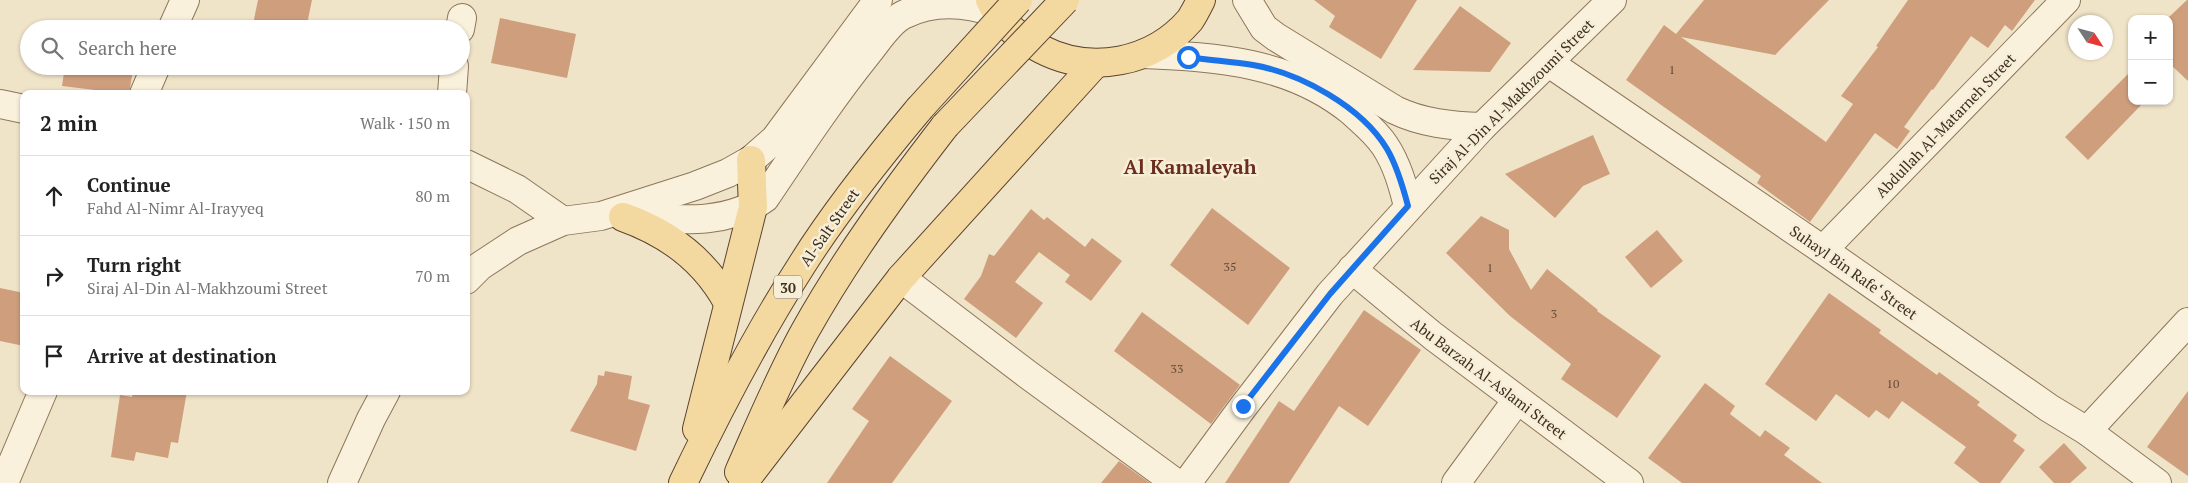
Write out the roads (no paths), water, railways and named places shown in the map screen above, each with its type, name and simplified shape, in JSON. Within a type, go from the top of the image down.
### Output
[{"type":"main road","name":"30","points":[[735,483],[767,408],[804,332],[840,270],[892,195],[945,126],[1066,0]]},
{"type":"main road","points":[[1001,4],[1023,40],[1057,58],[1095,64],[1128,60],[1159,46],[1190,20],[1201,0]]},
{"type":"main road","name":"Al-Salt Street","points":[[681,483],[764,326],[803,262],[883,153],[1001,4]]},
{"type":"main road","points":[[743,483],[901,278],[1095,64]]},
{"type":"main road","points":[[681,483],[711,377],[753,207],[751,160]]},
{"type":"main road","points":[[612,216],[665,235],[687,252],[721,290],[728,303]]},
{"type":"street","points":[[176,20],[185,0]]},
{"type":"street","points":[[612,216],[728,173],[751,160],[775,139],[878,0]]},
{"type":"street","points":[[1247,0],[1264,28],[1337,87],[1386,147],[1400,179],[1408,206]]},
{"type":"street","name":"Siraj Al-Din Al-Makhzoumi Street","points":[[1187,483],[1287,349],[1352,269],[1482,127],[1612,0]]},
{"type":"street","name":"Abdullah Al-Matarneh Street","points":[[1823,250],[2066,0]]},
{"type":"street","points":[[470,276],[480,266],[518,241],[563,221],[612,216],[686,220],[720,217],[753,207],[766,198],[832,98],[881,36],[901,16],[918,8],[958,3],[975,6],[1001,4]]},
{"type":"street","points":[[1143,54],[1254,65],[1337,87],[1409,117],[1443,124],[1482,127]]},
{"type":"street","name":"Suhayl Bin Rafe‘ Street","points":[[1549,62],[2049,408],[2086,430],[2158,483]]},
{"type":"street","points":[[146,90],[152,75]]},
{"type":"street","points":[[452,90],[453,75]]},
{"type":"street","points":[[0,104],[20,108]]},
{"type":"street","points":[[470,166],[518,189],[563,221]]},
{"type":"street","name":"Abu Barzah Al-Aslami Street","points":[[1352,269],[1433,336],[1629,483]]},
{"type":"street","points":[[901,278],[1027,374],[1176,483]]},
{"type":"street","points":[[2086,430],[2188,322]]},
{"type":"street","points":[[4,483],[41,395]]},
{"type":"street","points":[[342,483],[384,395]]},
{"type":"street","points":[[1456,483],[1517,400]]},
{"type":"district","name":"Al Kamaleyah","points":[[1190,166]]}]
